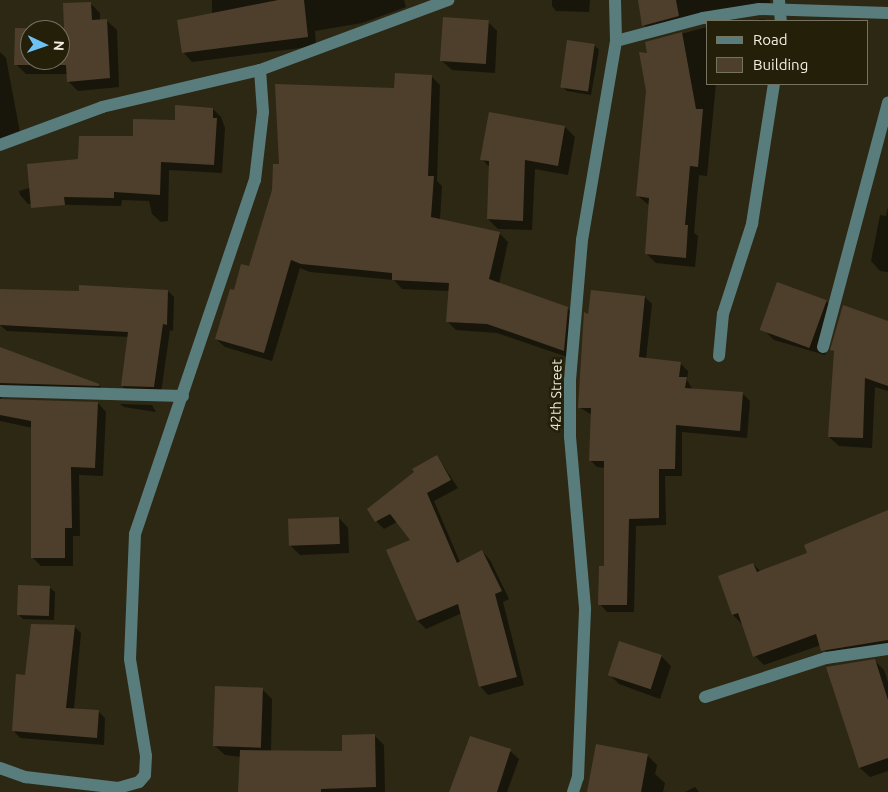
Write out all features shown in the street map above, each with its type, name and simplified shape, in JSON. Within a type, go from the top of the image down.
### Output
[{"type":"street","points":[[0,145],[102,107],[260,70],[448,0]]},
{"type":"street","name":"42th Street","points":[[573,792],[578,777],[585,608],[570,437],[570,380],[582,240],[616,41],[614,0]]},
{"type":"street","points":[[616,41],[703,18],[760,9],[888,13]]},
{"type":"street","points":[[0,768],[25,777],[118,788],[140,787],[145,775],[146,756],[130,659],[135,534],[184,396],[255,180],[263,112],[260,70]]},
{"type":"street","points":[[719,356],[724,314],[752,224],[774,85]]},
{"type":"street","points":[[823,347],[888,102]]},
{"type":"street","points":[[0,391],[184,396]]},
{"type":"street","points":[[705,697],[826,658],[888,649]]},
{"type":"building","points":[[278,0],[304,0],[308,37],[182,53],[177,20]]},
{"type":"building","points":[[638,0],[676,0],[679,16],[642,26]]},
{"type":"building","points":[[91,2],[92,20],[107,19],[110,78],[67,82],[66,70],[70,70],[70,20],[64,20],[63,3]]},
{"type":"building","points":[[443,17],[489,20],[486,64],[440,61]]},
{"type":"building","points":[[15,28],[20,28],[20,65],[14,65]]},
{"type":"building","points":[[682,32],[696,109],[703,109],[698,167],[690,166],[685,225],[688,225],[686,258],[645,254],[649,198],[636,196],[646,91],[639,52],[647,53],[645,42]]},
{"type":"building","points":[[567,40],[595,44],[588,91],[560,88]]},
{"type":"building","points":[[395,73],[432,75],[428,176],[434,176],[431,217],[500,232],[489,279],[568,307],[564,351],[487,324],[446,322],[449,283],[392,280],[392,273],[301,264],[291,260],[264,353],[215,339],[230,289],[234,290],[241,264],[249,266],[272,190],[273,164],[279,164],[275,84],[394,88]]},
{"type":"building","points":[[175,105],[213,108],[213,118],[217,118],[214,165],[161,162],[160,195],[114,192],[114,198],[64,197],[65,205],[31,208],[27,164],[78,159],[79,136],[133,136],[133,119],[175,120]]},
{"type":"building","points":[[489,112],[565,126],[558,166],[525,160],[523,221],[487,219],[489,161],[480,160]]},
{"type":"building","points":[[777,282],[827,300],[809,348],[760,330]]},
{"type":"building","points":[[79,285],[168,290],[167,325],[163,324],[154,387],[121,386],[128,332],[0,325],[0,289],[79,291]]},
{"type":"building","points":[[591,290],[645,296],[639,357],[681,362],[679,377],[687,377],[685,388],[743,392],[740,431],[676,425],[675,469],[659,469],[659,518],[629,519],[627,605],[598,605],[599,566],[604,566],[604,461],[589,461],[591,408],[578,408],[584,312],[588,314]]},
{"type":"building","points":[[843,305],[888,321],[888,386],[865,378],[863,438],[828,437],[834,351],[830,350]]},
{"type":"building","points":[[0,347],[99,384],[99,386],[0,383]]},
{"type":"building","points":[[0,399],[98,402],[95,468],[71,467],[72,528],[65,528],[65,558],[31,558],[31,421],[0,415]]},
{"type":"building","points":[[437,455],[451,480],[427,493],[457,563],[482,550],[502,591],[495,594],[517,677],[479,687],[458,604],[417,621],[386,550],[410,540],[390,514],[375,522],[367,509],[414,472],[412,469]]},
{"type":"building","points":[[888,510],[888,640],[821,651],[816,634],[753,657],[738,613],[732,615],[718,576],[753,563],[757,572],[807,553],[804,545]]},
{"type":"building","points":[[339,517],[340,544],[289,546],[288,519]]},
{"type":"building","points":[[18,585],[50,586],[49,616],[17,615]]},
{"type":"building","points":[[31,624],[75,625],[66,708],[99,710],[97,738],[12,731],[16,674],[25,675]]},
{"type":"building","points":[[619,641],[662,655],[651,689],[608,675]]},
{"type":"building","points":[[875,659],[888,700],[888,758],[859,768],[826,667]]},
{"type":"building","points":[[215,686],[263,688],[261,748],[213,746]]},
{"type":"building","points":[[375,734],[376,787],[321,789],[321,792],[238,792],[240,750],[342,751],[342,735]]},
{"type":"building","points":[[470,736],[511,749],[497,792],[449,792]]},
{"type":"building","points":[[596,744],[648,754],[641,792],[587,792]]}]
